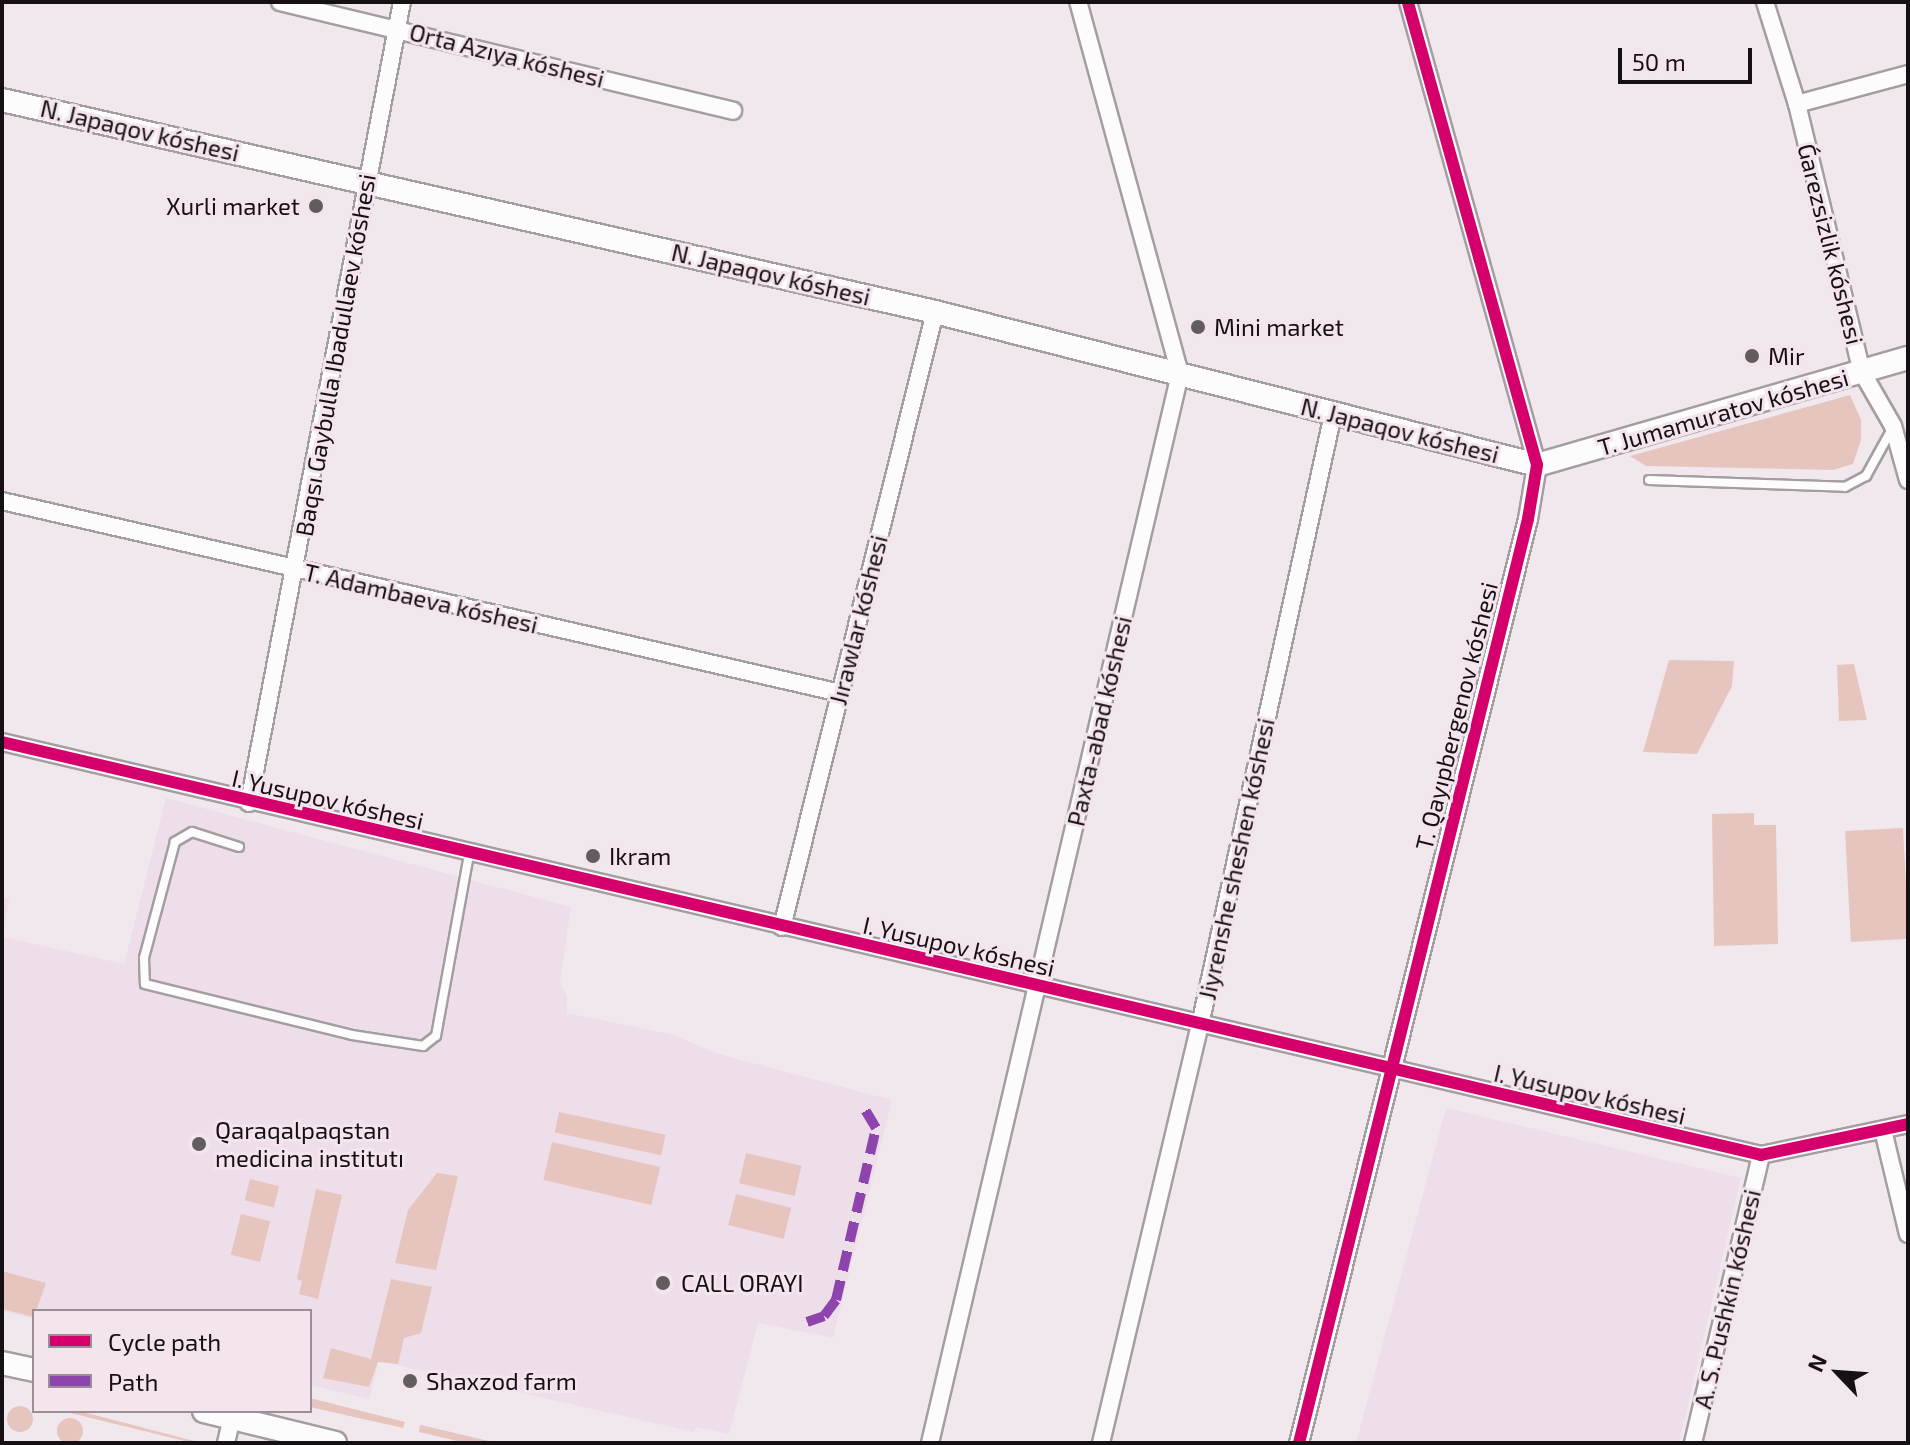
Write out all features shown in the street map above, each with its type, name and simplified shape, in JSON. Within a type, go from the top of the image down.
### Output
[{"type":"main road","name":"N. Japaqov kóshesi","points":[[2,100],[935,312],[1537,465]]},
{"type":"main road","name":"T. Jumamuratov kóshesi","points":[[1537,465],[1908,358]]},
{"type":"main road","points":[[2,1363],[32,1370]]},
{"type":"main road","points":[[212,1413],[335,1443]]},
{"type":"street","name":"Orta Azıya kóshesi","points":[[280,2],[733,111]]},
{"type":"street","name":"Baqsı Gaybulla Ibadullaev kóshesi","points":[[249,803],[296,570],[402,2]]},
{"type":"street","name":"Paxta-abad kóshesi","points":[[930,1443],[1180,374],[1078,2]]},
{"type":"street","name":"T. Qayıpbergenov kóshesi","points":[[1299,1443],[1528,519],[1537,465],[1408,2]]},
{"type":"street","name":"Ǵarezsizlik kóshesi","points":[[1765,2],[1797,104],[1862,372],[1893,426],[1908,480]]},
{"type":"street","points":[[1797,104],[1908,74]]},
{"type":"street","name":"Jırawlar kóshesi","points":[[782,927],[935,312]]},
{"type":"street","name":"Jiyrenshe sheshen kóshesi","points":[[1101,1443],[1200,1025],[1333,414]]},
{"type":"street","name":"T. Adambaeva kóshesi","points":[[2,501],[840,693]]},
{"type":"street","name":"I. Yusupov kóshesi","points":[[2,742],[469,855],[1761,1155],[1908,1124]]},
{"type":"street","points":[[1883,1130],[1908,1234]]},
{"type":"street","name":"A. S. Pushkin kóshesi","points":[[1693,1443],[1761,1155]]},
{"type":"street","points":[[226,1443],[232,1418]]},
{"type":"lane","points":[[1649,480],[1845,487],[1866,476],[1893,426]]},
{"type":"lane","points":[[239,847],[192,832],[175,842],[144,958],[145,984],[337,1032],[423,1046],[436,1036],[469,855]]},
{"type":"shaded area","points":[[1850,395],[1861,420],[1861,440],[1853,464],[1833,470],[1646,466],[1630,456]]},
{"type":"shaded area","points":[[1669,660],[1734,661],[1732,686],[1697,754],[1643,752]]},
{"type":"shaded area","points":[[1854,664],[1867,720],[1839,721],[1837,665]]},
{"type":"shaded area","points":[[166,798],[571,907],[560,982],[567,997],[567,1013],[674,1035],[715,1053],[892,1100],[833,1338],[758,1323],[729,1434],[696,1427],[694,1432],[379,1361],[369,1399],[312,1385],[312,1309],[32,1309],[32,1318],[2,1311],[2,897],[9,899],[3,937],[124,964]]},
{"type":"shaded area","points":[[1754,813],[1754,825],[1776,825],[1778,944],[1714,946],[1712,814]]},
{"type":"shaded area","points":[[1903,828],[1908,939],[1851,942],[1845,831]]},
{"type":"shaded area","points":[[1446,1108],[1741,1178],[1679,1443],[1356,1443]]},
{"type":"shaded area","points":[[559,1112],[666,1135],[661,1155],[555,1133]]},
{"type":"shaded area","points":[[552,1142],[660,1167],[651,1205],[543,1180]]},
{"type":"shaded area","points":[[746,1153],[802,1166],[795,1196],[739,1183]]},
{"type":"shaded area","points":[[437,1173],[458,1176],[436,1270],[395,1263],[408,1210]]},
{"type":"shaded area","points":[[250,1179],[279,1186],[274,1208],[245,1200]]},
{"type":"shaded area","points":[[316,1189],[342,1195],[318,1299],[299,1294],[302,1281],[297,1279]]},
{"type":"shaded area","points":[[736,1194],[791,1208],[784,1239],[728,1225]]},
{"type":"shaded area","points":[[241,1214],[270,1221],[260,1262],[231,1255]]},
{"type":"shaded area","points":[[2,1271],[46,1283],[37,1309],[32,1309],[32,1316],[2,1309]]},
{"type":"shaded area","points":[[391,1279],[432,1287],[421,1333],[404,1338],[398,1364],[378,1362],[369,1387],[323,1378],[331,1348],[371,1359]]},
{"type":"shaded area","points":[[312,1399],[405,1422],[403,1428],[312,1407]]},
{"type":"shaded area","points":[[20,1406],[29,1410],[33,1419],[29,1428],[20,1432],[11,1428],[7,1419],[11,1410]]},
{"type":"shaded area","points":[[70,1413],[87,1413],[202,1443]]},
{"type":"shaded area","points":[[70,1418],[79,1422],[83,1431],[79,1440],[70,1444],[61,1440],[57,1431],[61,1422]]},
{"type":"shaded area","points":[[420,1425],[497,1443],[466,1443],[419,1432]]},
{"type":"marked path","points":[[807,1322],[824,1316],[836,1300],[876,1128],[861,1103]]},
{"type":"cycle path","points":[[1299,1443],[1528,519],[1537,465],[1408,2]]},
{"type":"cycle path","points":[[2,742],[1761,1155],[1908,1124]]},
{"type":"place","name":"Xurli market","points":[[316,206]]},
{"type":"place","name":"Mini market","points":[[1198,327]]},
{"type":"place","name":"Mir","points":[[1752,356]]},
{"type":"place","name":"Ikram","points":[[593,856]]},
{"type":"place","name":"Qaraqalpaqstan medicina institutı","points":[[199,1144]]},
{"type":"place","name":"CALL ORAYI","points":[[663,1283]]},
{"type":"place","name":"Shaxzod farm","points":[[410,1381]]}]
